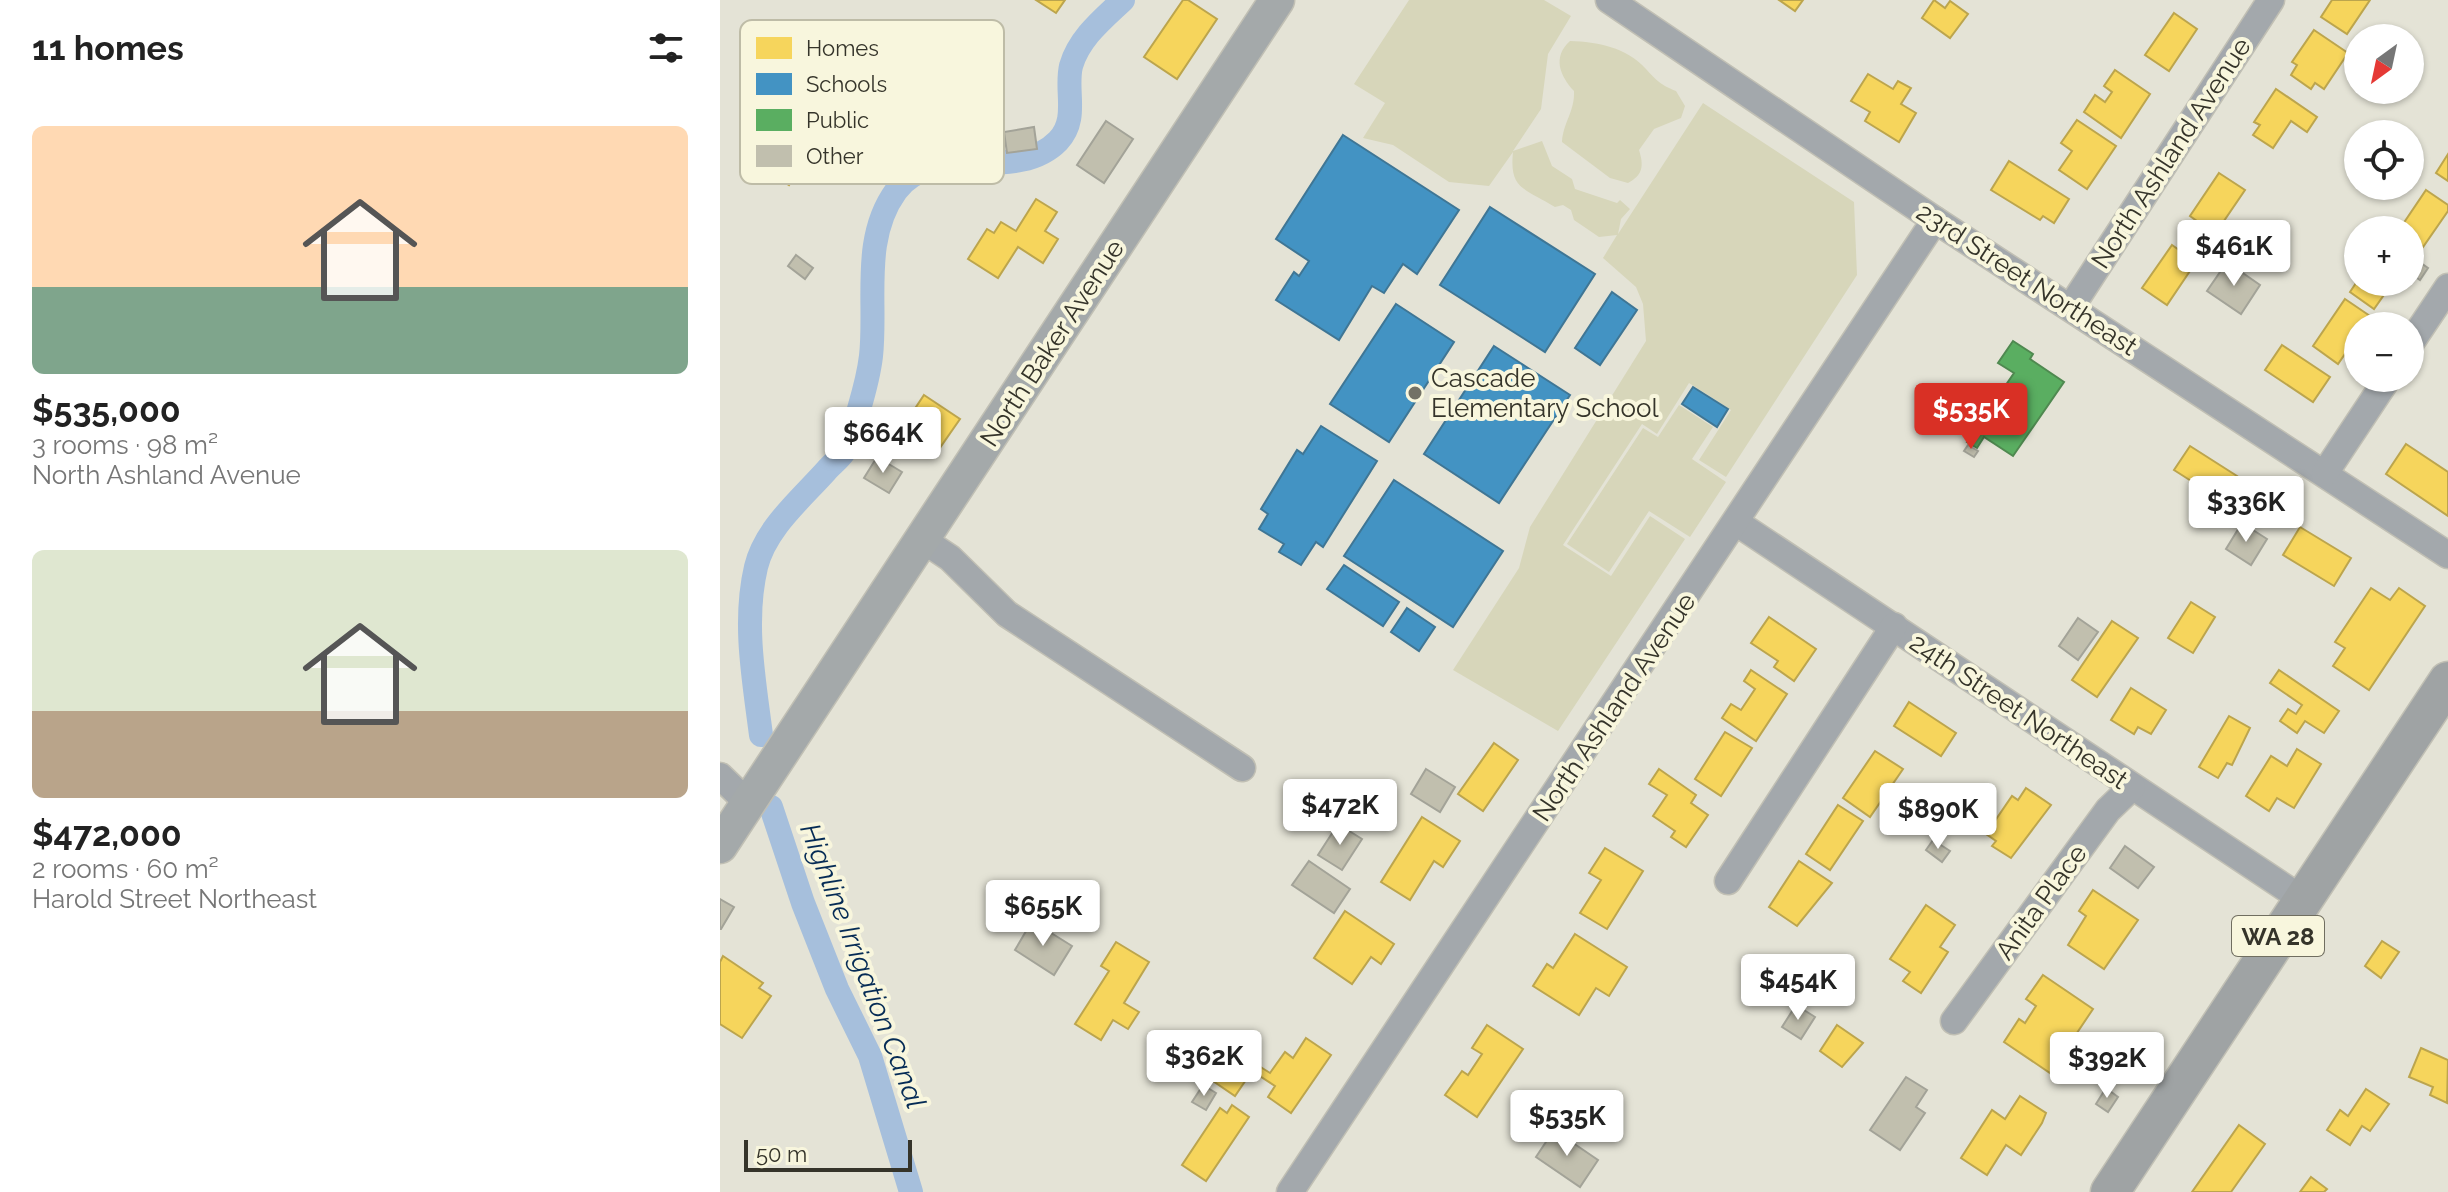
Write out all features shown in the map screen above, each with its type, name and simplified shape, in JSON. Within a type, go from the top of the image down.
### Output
[{"type":"highway","name":"WA 28","points":[[2110,1192],[2448,681]]},
{"type":"main road","name":"North Baker Avenue","points":[[720,846],[1277,0]]},
{"type":"street","name":"23rd Street Northeast","points":[[1609,0],[1935,220],[2448,555]]},
{"type":"street","name":"North Ashland Avenue","points":[[2071,307],[2271,0]]},
{"type":"street","name":"North Ashland Avenue","points":[[1290,1192],[1737,523],[1935,220]]},
{"type":"street","points":[[2424,323],[2448,287]]},
{"type":"street","points":[[2325,473],[2379,392]]},
{"type":"street","name":"24th Street Northeast","points":[[1737,523],[2302,899]]},
{"type":"street","points":[[923,540],[950,558],[1007,614],[1242,768]]},
{"type":"street","points":[[1728,881],[1894,626]]},
{"type":"street","points":[[720,776],[749,804]]},
{"type":"street","name":"Anita Place","points":[[1954,1021],[2108,810],[2132,787]]},
{"type":"green space","points":[[1409,0],[1544,0],[1571,16],[1548,54],[1541,109],[1513,151],[1542,141],[1552,166],[1572,179],[1575,189],[1617,203],[1620,200],[1630,209],[1621,219],[1618,234],[1703,103],[1854,202],[1857,275],[1726,477],[1699,460],[1731,410],[1689,383],[1657,434],[1642,424],[1563,545],[1611,576],[1650,516],[1685,539],[1558,731],[1453,670],[1519,568],[1530,527],[1646,341],[1643,304],[1636,287],[1603,258],[1617,235],[1599,237],[1574,220],[1571,210],[1563,205],[1555,207],[1521,187],[1514,174],[1513,152],[1489,186],[1449,182],[1393,145],[1363,138],[1385,103],[1354,84]]},
{"type":"green space","points":[[1570,41],[1601,44],[1630,55],[1660,82],[1676,91],[1685,106],[1681,118],[1654,129],[1639,150],[1642,165],[1639,173],[1628,183],[1610,178],[1562,142],[1574,91],[1562,73],[1560,60],[1564,47]]},
{"type":"green space","points":[[1679,405],[1713,427],[1692,459],[1726,482],[1690,537],[1649,511],[1609,572],[1567,544],[1643,428],[1658,437]]},
{"type":"building: Homes","points":[[1036,0],[1065,0],[1056,13]]},
{"type":"building: Homes","points":[[1183,0],[1188,0],[1217,19],[1177,79],[1144,57]]},
{"type":"building: Homes","points":[[1779,0],[1803,0],[1795,11]]},
{"type":"building: Homes","points":[[1934,0],[1945,8],[1950,1],[1968,14],[1950,38],[1922,18]]},
{"type":"building: Homes","points":[[2332,0],[2370,0],[2354,24],[2344,24],[2344,32],[2321,17]]},
{"type":"building: Homes","points":[[2174,13],[2197,29],[2169,71],[2145,55]]},
{"type":"building: Homes","points":[[2314,30],[2344,50],[2344,59],[2324,89],[2315,83],[2311,89],[2291,75],[2297,65],[2292,62]]},
{"type":"building: Homes","points":[[2115,70],[2150,94],[2121,138],[2084,112],[2095,95],[2105,102],[2112,92],[2104,86]]},
{"type":"building: Homes","points":[[1868,74],[1893,89],[1898,81],[1911,88],[1901,104],[1916,113],[1899,142],[1865,121],[1870,112],[1851,101]]},
{"type":"building: Homes","points":[[2276,89],[2317,117],[2307,132],[2291,121],[2273,148],[2253,135],[2260,125],[2254,122]]},
{"type":"building: Homes","points":[[2077,120],[2116,146],[2087,189],[2059,170],[2072,151],[2061,143]]},
{"type":"building: Homes","points":[[2448,154],[2448,181],[2436,173]]},
{"type":"building: Homes","points":[[2009,161],[2069,199],[2054,223],[2043,216],[2040,220],[1991,190]]},
{"type":"building: Homes","points":[[2219,173],[2245,190],[2215,234],[2190,216]]},
{"type":"building: Homes","points":[[2426,190],[2448,205],[2448,211],[2424,246],[2424,216],[2408,216],[2419,200],[2424,200]]},
{"type":"building: Homes","points":[[1036,199],[1057,212],[1045,231],[1058,239],[1043,263],[1018,247],[998,278],[968,259],[987,229],[994,233],[1001,222],[1016,231]]},
{"type":"building: Homes","points":[[2172,245],[2196,262],[2167,305],[2142,288]]},
{"type":"building: Homes","points":[[2356,296],[2383,296],[2374,309]]},
{"type":"building: Homes","points":[[2345,299],[2364,312],[2344,312],[2344,355],[2338,364],[2313,346]]},
{"type":"building: Homes","points":[[2282,345],[2330,377],[2313,402],[2265,370]]},
{"type":"building: Homes","points":[[924,395],[960,419],[937,452],[902,428]]},
{"type":"building: Homes","points":[[2406,444],[2448,472],[2448,516],[2386,474]]},
{"type":"building: Homes","points":[[2190,446],[2237,476],[2221,500],[2174,470]]},
{"type":"building: Homes","points":[[2300,527],[2351,558],[2334,586],[2283,555]]},
{"type":"building: Homes","points":[[2371,588],[2390,600],[2399,588],[2425,606],[2369,690],[2333,666],[2345,648],[2335,642]]},
{"type":"building: Homes","points":[[2191,602],[2215,617],[2193,653],[2168,638]]},
{"type":"building: Homes","points":[[1769,617],[1816,649],[1794,681],[1774,667],[1778,661],[1751,643]]},
{"type":"building: Homes","points":[[2112,621],[2138,638],[2097,697],[2072,680]]},
{"type":"building: Homes","points":[[1751,670],[1787,694],[1756,741],[1722,718],[1731,704],[1741,710],[1755,689],[1744,681]]},
{"type":"building: Homes","points":[[2279,670],[2339,711],[2324,733],[2305,721],[2297,733],[2280,721],[2288,709],[2296,714],[2302,705],[2270,683]]},
{"type":"building: Homes","points":[[2131,688],[2166,710],[2151,734],[2138,727],[2134,734],[2111,720]]},
{"type":"building: Homes","points":[[1909,702],[1956,733],[1941,756],[1894,726]]},
{"type":"building: Homes","points":[[2229,716],[2250,728],[2232,765],[2227,763],[2218,778],[2199,767]]},
{"type":"building: Homes","points":[[1725,732],[1752,748],[1721,796],[1695,779]]},
{"type":"building: Homes","points":[[1494,743],[1518,760],[1483,811],[1458,794]]},
{"type":"building: Homes","points":[[2297,749],[2321,764],[2294,808],[2277,798],[2269,811],[2246,796],[2271,756],[2287,766]]},
{"type":"building: Homes","points":[[1875,751],[1903,769],[1870,817],[1843,798]]},
{"type":"building: Homes","points":[[1659,769],[1696,795],[1691,803],[1708,815],[1686,847],[1671,837],[1675,831],[1653,816],[1667,795],[1649,784]]},
{"type":"building: Homes","points":[[2026,788],[2051,805],[2011,858],[1992,846],[1996,841],[1986,834],[2012,796],[2018,800]]},
{"type":"building: Homes","points":[[1838,805],[1863,821],[1830,870],[1806,854]]},
{"type":"building: Homes","points":[[1422,817],[1460,841],[1443,867],[1434,861],[1410,900],[1381,882]]},
{"type":"building: Homes","points":[[1605,848],[1643,871],[1607,929],[1580,913],[1601,880],[1589,873]]},
{"type":"building: Homes","points":[[1799,861],[1832,883],[1797,926],[1769,907]]},
{"type":"building: Homes","points":[[2093,890],[2138,920],[2104,969],[2068,945],[2086,916],[2079,911]]},
{"type":"building: Homes","points":[[1926,905],[1955,925],[1940,947],[1948,952],[1921,993],[1903,981],[1910,972],[1890,959]]},
{"type":"building: Homes","points":[[1345,911],[1394,944],[1381,964],[1371,957],[1352,984],[1314,958]]},
{"type":"building: Homes","points":[[1575,934],[1627,967],[1609,996],[1596,988],[1579,1015],[1533,986],[1547,964],[1553,968]]},
{"type":"building: Homes","points":[[2382,941],[2399,952],[2381,978],[2365,966]]},
{"type":"building: Homes","points":[[1116,942],[1149,962],[1124,1003],[1139,1012],[1128,1029],[1113,1020],[1101,1040],[1075,1024],[1109,971],[1101,966]]},
{"type":"building: Homes","points":[[723,956],[763,983],[759,988],[771,996],[742,1038],[720,1024],[720,962]]},
{"type":"building: Homes","points":[[2043,975],[2093,1009],[2050,1073],[2004,1042],[2019,1019],[2025,1023],[2036,1006],[2026,999]]},
{"type":"building: Homes","points":[[1487,1025],[1523,1049],[1477,1117],[1445,1095],[1462,1071],[1468,1075],[1482,1054],[1472,1048]]},
{"type":"building: Homes","points":[[1837,1025],[1863,1043],[1842,1067],[1820,1051]]},
{"type":"building: Homes","points":[[1306,1038],[1331,1055],[1291,1113],[1268,1097],[1275,1086],[1252,1071],[1235,1096],[1210,1079],[1235,1042],[1260,1059],[1256,1064],[1270,1073],[1285,1052],[1293,1058]]},
{"type":"building: Homes","points":[[2421,1048],[2448,1060],[2447,1103],[2430,1095],[2433,1087],[2409,1077]]},
{"type":"building: Homes","points":[[2366,1089],[2389,1104],[2370,1131],[2362,1126],[2350,1145],[2327,1130],[2340,1110],[2348,1116]]},
{"type":"building: Homes","points":[[2020,1096],[2046,1113],[2042,1123],[2021,1155],[2006,1145],[1987,1175],[1961,1158],[1992,1110],[2005,1119]]},
{"type":"building: Homes","points":[[1232,1105],[1249,1117],[1206,1181],[1182,1165],[1220,1108],[1227,1113]]},
{"type":"building: Homes","points":[[2239,1125],[2265,1144],[2231,1192],[2192,1192]]},
{"type":"building: Homes","points":[[2311,1177],[2327,1189],[2324,1192],[2300,1192]]},
{"type":"building: Schools","points":[[1343,135],[1459,210],[1417,274],[1403,264],[1384,293],[1372,286],[1339,340],[1276,300],[1294,272],[1299,276],[1309,261],[1276,239]]},
{"type":"building: Schools","points":[[1490,207],[1595,274],[1545,352],[1440,285]]},
{"type":"building: Schools","points":[[1612,292],[1637,310],[1600,365],[1575,348]]},
{"type":"building: Schools","points":[[1396,304],[1454,342],[1389,442],[1330,404]]},
{"type":"building: Schools","points":[[1494,346],[1570,395],[1499,503],[1424,454]]},
{"type":"building: Schools","points":[[1693,387],[1728,409],[1717,427],[1682,404]]},
{"type":"building: Schools","points":[[1321,426],[1377,461],[1323,547],[1316,542],[1301,565],[1279,552],[1284,544],[1259,529],[1268,514],[1261,509],[1297,450],[1303,454]]},
{"type":"building: Schools","points":[[1394,480],[1503,551],[1453,627],[1344,556]]},
{"type":"building: Schools","points":[[1344,565],[1399,602],[1383,626],[1327,589]]},
{"type":"building: Schools","points":[[1407,608],[1435,627],[1419,651],[1391,632]]},
{"type":"building: Public","points":[[2013,341],[2033,354],[2030,359],[2064,382],[2013,456],[1984,437],[1977,448],[1967,442],[2014,373],[1998,363]]},
{"type":"building: Other","points":[[1106,121],[1133,139],[1104,183],[1077,165]]},
{"type":"building: Other","points":[[1034,127],[1037,149],[1007,153],[1004,132]]},
{"type":"building: Other","points":[[796,255],[813,268],[805,279],[788,266]]},
{"type":"building: Other","points":[[2227,262],[2260,285],[2241,314],[2207,291]]},
{"type":"building: Other","points":[[1968,445],[1978,451],[1974,457],[1964,451]]},
{"type":"building: Other","points":[[877,457],[902,472],[889,493],[864,478]]},
{"type":"building: Other","points":[[2242,523],[2267,539],[2251,565],[2226,549]]},
{"type":"building: Other","points":[[2078,618],[2098,632],[2078,660],[2059,646]]},
{"type":"building: Other","points":[[1426,769],[1455,787],[1440,812],[1411,794]]},
{"type":"building: Other","points":[[1338,824],[1362,839],[1342,870],[1318,855]]},
{"type":"building: Other","points":[[1933,840],[1950,851],[1942,862],[1926,850]]},
{"type":"building: Other","points":[[2125,846],[2154,867],[2138,888],[2110,868]]},
{"type":"building: Other","points":[[1309,861],[1350,889],[1334,913],[1292,885]]},
{"type":"building: Other","points":[[720,899],[734,907],[721,929],[720,929]]},
{"type":"building: Other","points":[[1032,921],[1072,946],[1054,975],[1015,950]]},
{"type":"building: Other","points":[[1796,1005],[1815,1017],[1801,1039],[1782,1027]]},
{"type":"building: Other","points":[[1906,1077],[1927,1090],[1916,1107],[1925,1113],[1900,1150],[1870,1130]]},
{"type":"building: Other","points":[[1203,1085],[1216,1093],[1206,1110],[1192,1102]]},
{"type":"building: Other","points":[[2106,1088],[2118,1097],[2108,1112],[2096,1104]]},
{"type":"building: Other","points":[[1554,1130],[1598,1160],[1580,1187],[1536,1157]]},
{"type":"waterway","name":"Highline Irrigation Canal","points":[[1004,162],[1040,154],[1058,141],[1068,124],[1070,75],[1075,56],[1092,30],[1123,0]]},
{"type":"waterway","name":"Highline Irrigation Canal","points":[[761,735],[750,630],[756,567],[775,528],[842,455],[850,440],[870,362],[874,250],[878,229],[885,210],[903,184]]},
{"type":"waterway","name":"Highline Irrigation Canal","points":[[771,807],[803,903],[837,989],[870,1056],[911,1192]]},
{"type":"place","name":"Cascade Elementary School","points":[[1415,393]]}]
